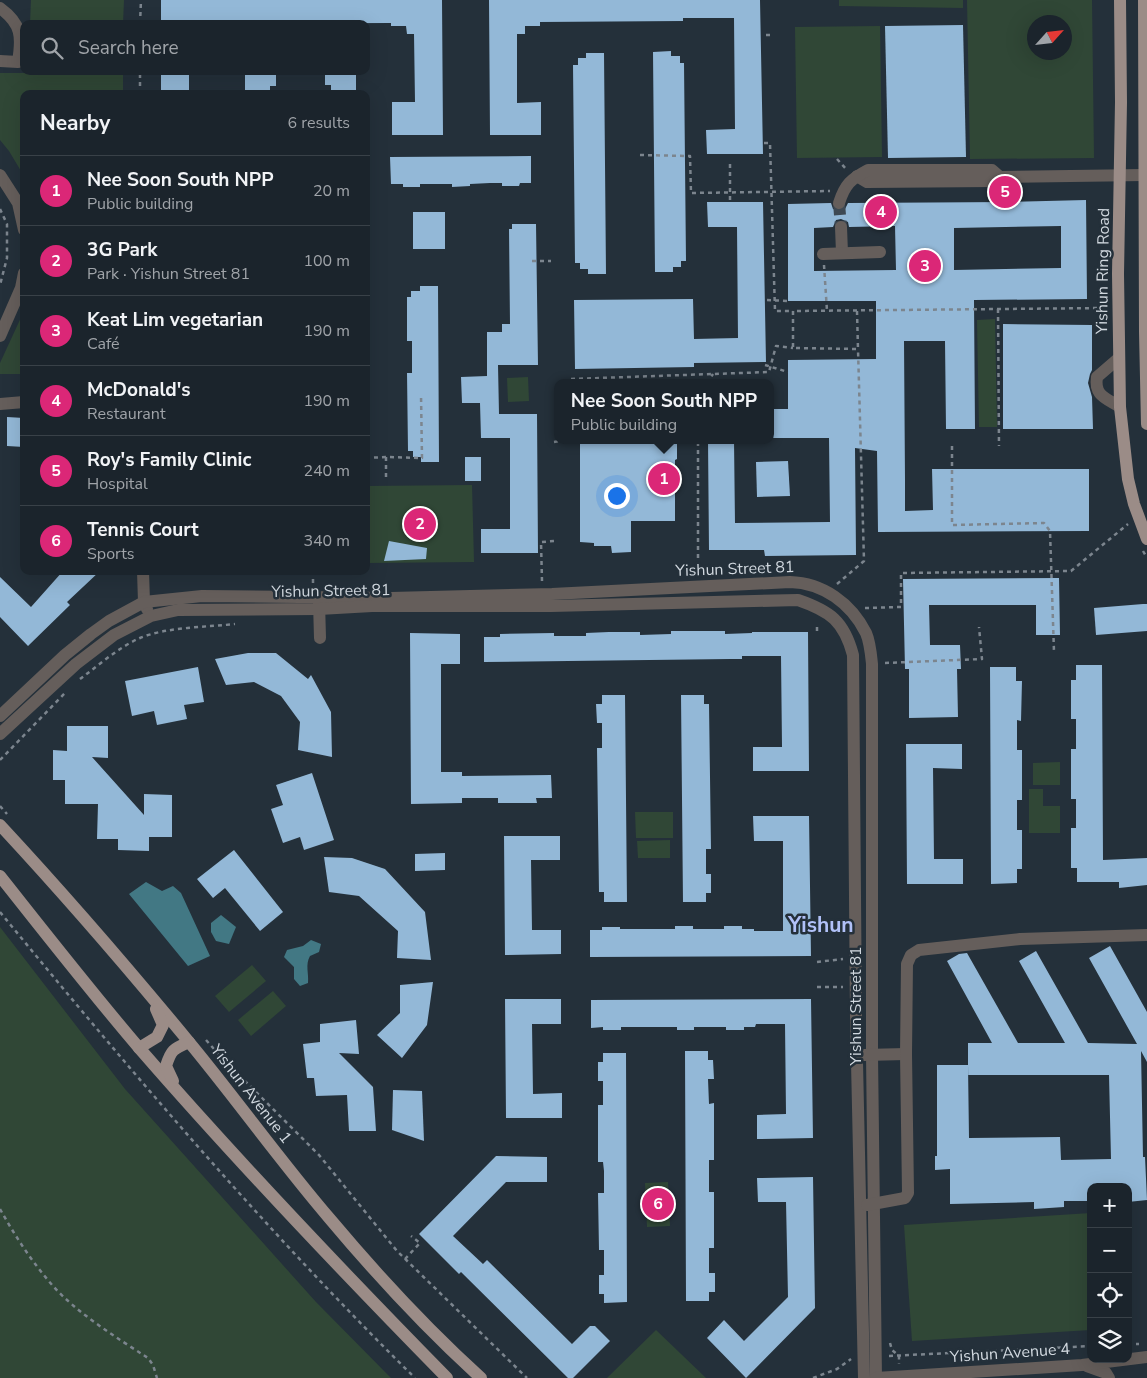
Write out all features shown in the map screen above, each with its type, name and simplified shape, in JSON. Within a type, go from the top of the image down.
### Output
[{"type":"main road","name":"Yishun Ring Road","points":[[1120,0],[1121,175],[1118,274],[1120,407],[1128,479],[1134,504],[1147,539]]},
{"type":"main road","points":[[1144,0],[1147,424]]},
{"type":"main road","name":"Yishun Avenue 1","points":[[0,825],[39,867],[189,1042],[329,1219],[377,1273],[443,1342],[481,1378]]},
{"type":"main road","points":[[0,876],[139,1048],[264,1188],[358,1288],[447,1378]]},
{"type":"main road","points":[[139,1048],[157,1037],[163,1026],[151,998]]},
{"type":"main road","points":[[177,1090],[166,1066],[173,1049],[189,1042]]},
{"type":"street","points":[[0,8],[12,17],[20,37]]},
{"type":"street","points":[[0,62],[18,62],[20,48]]},
{"type":"street","points":[[841,197],[844,188],[857,176],[868,170],[992,170],[1000,178],[1144,175]]},
{"type":"street","points":[[0,175],[18,203],[20,212]]},
{"type":"street","points":[[841,227],[842,254]]},
{"type":"street","points":[[824,254],[880,252]]},
{"type":"street","points":[[0,336],[20,292]]},
{"type":"street","points":[[1119,358],[1097,377],[1096,387],[1100,394],[1120,407]]},
{"type":"street","points":[[0,404],[20,402]]},
{"type":"street","points":[[144,575],[144,602],[151,616]]},
{"type":"street","name":"Yishun Street 81","points":[[391,602],[798,582],[814,586],[832,594],[853,612],[867,635],[872,664],[872,1055],[876,1378]]},
{"type":"street","points":[[662,588],[662,603]]},
{"type":"street","points":[[596,591],[598,605]]},
{"type":"street","name":"Yishun Street 81","points":[[0,716],[78,645],[109,621],[144,602],[202,596],[251,596],[297,603]]},
{"type":"street","points":[[317,598],[320,638]]},
{"type":"street","name":"Yishun Street 81","points":[[0,734],[76,664],[114,635],[151,616],[178,610],[297,603],[317,598],[337,602],[598,605],[798,600],[819,607],[838,621],[849,638],[853,655],[855,900],[850,978],[856,1056],[864,1378]]},
{"type":"street","points":[[855,900],[872,900]]},
{"type":"street","points":[[860,1205],[873,1205],[905,1198],[908,1193],[907,964],[911,955],[919,950],[1020,939],[1147,935]]},
{"type":"street","points":[[850,978],[872,975]]},
{"type":"street","points":[[856,1056],[906,1054]]},
{"type":"street","name":"Yishun Avenue 4","points":[[876,1378],[1082,1365],[1147,1357]]},
{"type":"street","points":[[1082,1365],[1106,1373],[1109,1378]]},
{"type":"path","points":[[140,20],[141,0]]},
{"type":"path","points":[[766,35],[772,35]]},
{"type":"path","points":[[140,75],[140,90]]},
{"type":"path","points":[[764,143],[770,143],[775,311],[1107,308]]},
{"type":"path","points":[[640,155],[690,156],[691,193],[772,192],[841,197]]},
{"type":"path","points":[[730,164],[730,204]]},
{"type":"path","points":[[0,209],[6,224],[7,258],[0,285]]},
{"type":"path","points":[[824,254],[827,311]]},
{"type":"path","points":[[532,261],[551,261]]},
{"type":"path","points":[[767,300],[788,301]]},
{"type":"path","points":[[998,309],[999,446]]},
{"type":"path","points":[[793,311],[793,348]]},
{"type":"path","points":[[843,587],[837,584],[864,561],[857,311]]},
{"type":"path","points":[[571,379],[769,372],[776,346],[858,349]]},
{"type":"path","points":[[765,364],[788,372]]},
{"type":"path","points":[[710,379],[713,374]]},
{"type":"path","points":[[370,458],[422,458],[421,394]]},
{"type":"path","points":[[698,444],[698,574],[707,574]]},
{"type":"path","points":[[952,446],[952,525],[1044,523],[1050,531],[1054,652]]},
{"type":"path","points":[[386,457],[386,477]]},
{"type":"path","points":[[865,608],[901,607],[901,573],[1071,571],[1130,523]]},
{"type":"path","points":[[542,584],[541,542],[555,541]]},
{"type":"path","points":[[314,575],[317,598]]},
{"type":"path","points":[[860,602],[869,615]]},
{"type":"path","points":[[817,620],[817,631]]},
{"type":"path","points":[[76,682],[126,646],[156,632],[243,623]]},
{"type":"path","points":[[882,658],[882,663],[982,659],[979,627]]},
{"type":"path","points":[[0,760],[69,690]]},
{"type":"path","points":[[0,806],[12,820]]},
{"type":"path","points":[[0,912],[106,1042],[247,1202],[359,1323],[415,1378]]},
{"type":"path","points":[[817,962],[844,959],[844,967]]},
{"type":"path","points":[[817,987],[844,987],[850,978]]},
{"type":"path","points":[[203,1037],[319,1155],[405,1259],[527,1378]]},
{"type":"path","points":[[0,1209],[14,1236],[53,1286],[88,1316],[148,1358],[153,1365],[157,1378]]},
{"type":"path","points":[[405,1259],[420,1243],[411,1236]]},
{"type":"path","points":[[899,1356],[1087,1346]]},
{"type":"path","points":[[813,1378],[837,1369],[849,1359]]},
{"type":"green space","points":[[31,0],[124,0],[123,20],[30,20]]},
{"type":"green space","points":[[839,0],[963,0],[963,8],[839,6]]},
{"type":"green space","points":[[967,0],[1092,0],[1094,158],[970,159]]},
{"type":"green space","points":[[880,26],[882,157],[797,158],[795,27]]},
{"type":"green space","points":[[0,73],[20,73],[20,75],[123,75],[123,90],[20,90],[20,169],[0,140]]},
{"type":"green space","points":[[995,319],[997,427],[979,427],[977,320]]},
{"type":"green space","points":[[20,320],[20,374],[0,374],[0,363]]},
{"type":"green space","points":[[528,377],[529,401],[508,402],[507,378]]},
{"type":"green space","points":[[472,485],[474,562],[370,563],[370,486]]},
{"type":"green space","points":[[1060,762],[1060,785],[1033,785],[1033,763]]},
{"type":"green space","points":[[1029,789],[1043,789],[1043,806],[1060,806],[1060,833],[1029,833]]},
{"type":"green space","points":[[635,812],[673,812],[673,838],[636,838]]},
{"type":"green space","points":[[670,840],[670,858],[638,858],[637,841]]},
{"type":"green space","points":[[0,927],[125,1089],[316,1302],[391,1378],[0,1378]]},
{"type":"green space","points":[[252,965],[266,981],[229,1012],[215,996]]},
{"type":"green space","points":[[273,991],[286,1006],[251,1036],[238,1020]]},
{"type":"green space","points":[[668,1182],[670,1226],[647,1227],[645,1183]]},
{"type":"green space","points":[[1087,1213],[1087,1330],[912,1341],[904,1225]]},
{"type":"green space","points":[[656,1330],[706,1378],[607,1378]]},
{"type":"water","points":[[146,882],[162,891],[173,886],[181,893],[210,956],[188,966],[129,894]]},
{"type":"water","points":[[221,915],[236,927],[229,944],[216,941],[211,932],[211,923]]},
{"type":"water","points":[[311,940],[321,944],[319,952],[310,956],[309,959],[307,966],[308,983],[300,986],[294,979],[294,967],[284,957],[287,950],[303,946]]},
{"type":"building","points":[[161,0],[442,0],[443,135],[392,135],[392,102],[415,102],[414,34],[407,34],[406,26],[391,26],[391,23],[370,23],[370,20],[161,20]]},
{"type":"building","points":[[489,0],[760,0],[763,154],[707,154],[706,130],[735,129],[734,18],[683,18],[683,21],[540,22],[540,26],[525,26],[525,34],[517,34],[517,103],[541,102],[541,135],[490,135]]},
{"type":"building","points":[[963,25],[966,157],[888,158],[885,26]]},
{"type":"building","points":[[671,51],[671,56],[680,56],[680,63],[684,63],[686,261],[681,261],[681,267],[673,267],[673,272],[655,272],[653,52]]},
{"type":"building","points":[[586,53],[604,53],[606,274],[588,274],[588,269],[580,269],[580,263],[575,263],[573,65],[578,65],[578,58],[586,58]]},
{"type":"building","points":[[161,75],[189,75],[189,90],[161,90]]},
{"type":"building","points":[[245,75],[276,75],[276,86],[270,86],[270,90],[245,90]]},
{"type":"building","points":[[325,75],[356,75],[356,90],[331,90],[331,85],[325,85]]},
{"type":"building","points":[[531,156],[531,183],[520,183],[519,186],[502,186],[502,183],[490,183],[452,187],[452,184],[420,184],[420,187],[403,187],[403,184],[391,184],[390,157]]},
{"type":"building","points":[[1086,200],[1087,299],[974,300],[975,429],[946,429],[945,341],[904,341],[905,511],[933,510],[932,469],[1089,469],[1089,531],[878,532],[877,451],[855,448],[856,555],[765,556],[764,550],[709,550],[708,444],[734,444],[735,523],[830,522],[829,438],[774,438],[774,409],[788,409],[788,360],[876,359],[876,301],[788,301],[788,204],[831,203],[833,209],[840,211],[845,209],[848,203]],"holes":[[[841,219],[848,222],[849,227],[895,226],[896,270],[814,271],[814,228],[833,227],[836,220]],[[1061,226],[1061,268],[954,270],[954,228]]]},
{"type":"building","points":[[707,202],[763,202],[766,362],[694,363],[694,367],[575,369],[574,300],[693,299],[694,339],[738,338],[737,227],[708,227]]},
{"type":"building","points":[[413,212],[445,212],[445,249],[413,249]]},
{"type":"building","points":[[512,224],[536,224],[538,365],[498,365],[499,414],[537,414],[538,553],[481,553],[481,529],[510,529],[510,438],[481,438],[480,403],[462,403],[461,377],[487,376],[487,332],[502,332],[502,324],[510,324],[509,229],[512,229]]},
{"type":"building","points":[[420,286],[438,286],[439,462],[421,462],[421,457],[413,457],[413,451],[408,451],[407,373],[412,373],[412,341],[407,341],[407,297],[411,297],[411,291],[420,291]]},
{"type":"building","points":[[1003,324],[1092,325],[1092,370],[1088,383],[1092,397],[1093,429],[1003,429]]},
{"type":"building","points":[[7,417],[20,418],[20,447],[7,446]]},
{"type":"building","points":[[580,444],[677,444],[677,459],[675,460],[675,521],[631,521],[631,552],[612,553],[611,546],[594,546],[594,543],[580,542]]},
{"type":"building","points":[[465,457],[481,457],[481,481],[465,481]]},
{"type":"building","points":[[788,461],[790,496],[757,497],[756,462]]},
{"type":"building","points":[[389,541],[427,548],[426,559],[384,561]]},
{"type":"building","points":[[59,575],[96,575],[67,602],[70,605],[28,646],[0,617],[0,577],[31,607]]},
{"type":"building","points":[[1059,578],[1060,635],[1036,635],[1036,605],[929,605],[930,645],[960,645],[961,669],[957,669],[958,717],[909,718],[909,669],[905,669],[903,579]]},
{"type":"building","points":[[1147,604],[1147,631],[1096,635],[1094,608]]},
{"type":"building","points":[[671,631],[725,631],[725,634],[808,632],[809,771],[753,771],[753,747],[782,747],[781,656],[742,656],[742,659],[484,662],[484,637],[500,637],[500,634],[554,633],[554,636],[586,636],[586,633],[609,632],[640,632],[640,635],[671,634]]},
{"type":"building","points":[[410,633],[460,634],[460,664],[441,664],[441,772],[462,772],[462,776],[551,775],[552,798],[536,798],[537,803],[498,803],[498,798],[462,798],[462,803],[411,804]]},
{"type":"building","points":[[248,653],[276,653],[308,679],[311,675],[331,712],[332,757],[298,750],[300,722],[281,696],[254,682],[226,685],[215,659]]},
{"type":"building","points":[[1076,665],[1102,665],[1103,860],[1147,858],[1147,885],[1119,888],[1119,882],[1077,882],[1077,868],[1071,868],[1071,828],[1076,828],[1076,799],[1071,799],[1071,749],[1076,749],[1076,719],[1071,719],[1071,680],[1076,680]]},
{"type":"building","points":[[198,667],[204,702],[184,705],[187,719],[157,725],[154,711],[132,716],[125,681]]},
{"type":"building","points":[[990,667],[1016,667],[1016,681],[1022,681],[1021,721],[1017,720],[1017,750],[1022,750],[1022,800],[1017,800],[1017,830],[1022,830],[1022,869],[1017,869],[1017,883],[991,884]]},
{"type":"building","points":[[602,695],[625,695],[627,902],[604,902],[604,892],[599,892],[597,748],[602,748],[602,723],[597,723],[596,704],[602,704]]},
{"type":"building","points":[[681,695],[704,695],[704,704],[709,704],[711,849],[706,849],[706,874],[711,874],[711,893],[706,893],[706,902],[683,902]]},
{"type":"building","points":[[67,726],[108,726],[108,758],[92,757],[144,815],[144,794],[172,795],[172,837],[149,837],[149,851],[118,850],[118,839],[97,839],[98,804],[65,804],[65,780],[53,780],[53,750],[67,751]]},
{"type":"building","points":[[906,744],[962,744],[962,769],[933,768],[934,859],[963,859],[963,884],[907,884]]},
{"type":"building","points":[[312,773],[334,840],[304,850],[300,837],[283,843],[271,809],[283,805],[276,785]]},
{"type":"building","points":[[753,816],[809,816],[811,956],[590,957],[590,930],[602,930],[602,927],[620,927],[620,929],[675,929],[675,926],[693,926],[693,929],[724,929],[724,926],[742,926],[742,929],[754,929],[754,931],[783,931],[783,841],[754,841]]},
{"type":"building","points":[[504,836],[560,836],[560,860],[531,860],[532,930],[561,930],[561,954],[505,955]]},
{"type":"building","points":[[234,850],[283,912],[260,931],[225,888],[213,898],[197,879]]},
{"type":"building","points":[[445,853],[445,870],[415,871],[415,854]]},
{"type":"building","points":[[324,857],[352,858],[385,869],[425,912],[431,960],[397,958],[398,931],[359,896],[329,892]]},
{"type":"building","points":[[1110,946],[1147,1012],[1147,1062],[1141,1051],[1143,1157],[1145,1157],[1147,1200],[1132,1202],[1132,1183],[1087,1183],[1087,1201],[1064,1201],[1064,1207],[1034,1209],[1034,1202],[950,1204],[950,1169],[935,1170],[935,1156],[937,1156],[937,1065],[968,1065],[968,1043],[992,1043],[947,961],[959,954],[967,953],[1018,1043],[1065,1043],[1019,961],[1036,951],[1088,1043],[1137,1044],[1089,958]],"holes":[[[968,1075],[1109,1075],[1111,1159],[1061,1160],[1060,1137],[969,1138]]]},
{"type":"building","points":[[433,982],[427,1025],[402,1058],[377,1035],[400,1013],[400,985]]},
{"type":"building","points":[[505,999],[561,999],[561,1024],[532,1024],[533,1094],[562,1093],[562,1118],[506,1118]]},
{"type":"building","points":[[811,999],[813,1138],[757,1139],[757,1115],[786,1114],[785,1024],[756,1024],[755,1027],[744,1027],[744,1030],[726,1030],[726,1027],[694,1027],[694,1030],[677,1030],[677,1027],[621,1027],[621,1030],[603,1030],[603,1027],[591,1028],[591,1000]]},
{"type":"building","points":[[356,1020],[359,1054],[339,1053],[373,1087],[376,1131],[349,1131],[347,1095],[316,1096],[314,1078],[307,1078],[303,1044],[320,1042],[320,1024]]},
{"type":"building","points":[[685,1051],[708,1051],[708,1060],[713,1060],[714,1079],[708,1079],[709,1104],[714,1103],[714,1160],[709,1160],[709,1192],[714,1192],[714,1248],[709,1248],[709,1273],[715,1273],[715,1292],[709,1292],[709,1301],[686,1301]]},
{"type":"building","points":[[603,1053],[626,1053],[627,1302],[604,1303],[604,1294],[599,1294],[599,1275],[604,1275],[604,1250],[599,1250],[598,1193],[604,1193],[604,1171],[603,1162],[598,1162],[598,1105],[603,1105],[603,1081],[598,1081],[598,1062],[603,1062]]},
{"type":"building","points":[[393,1090],[422,1091],[424,1141],[392,1130]]},
{"type":"building","points":[[496,1156],[547,1157],[547,1182],[506,1182],[453,1236],[483,1264],[487,1260],[572,1344],[590,1326],[595,1326],[610,1341],[573,1378],[568,1378],[461,1272],[459,1274],[419,1234]]},
{"type":"building","points":[[813,1177],[815,1308],[746,1378],[707,1338],[724,1320],[744,1341],[788,1297],[786,1202],[758,1202],[757,1178]]},
{"type":"tunnel","points":[[839,203],[841,227]]},
{"type":"place","name":"Roy's Family Clinic","points":[[1005,192]]},
{"type":"place","name":"McDonald's","points":[[881,212]]},
{"type":"place","name":"Keat Lim vegetarian","points":[[925,266]]},
{"type":"place","name":"Nee Soon South NPP","points":[[664,479]]},
{"type":"place","name":"3G Park","points":[[420,524]]},
{"type":"place","name":"Tennis Court","points":[[658,1204]]},
{"type":"district","name":"Yishun","points":[[821,925]]}]
